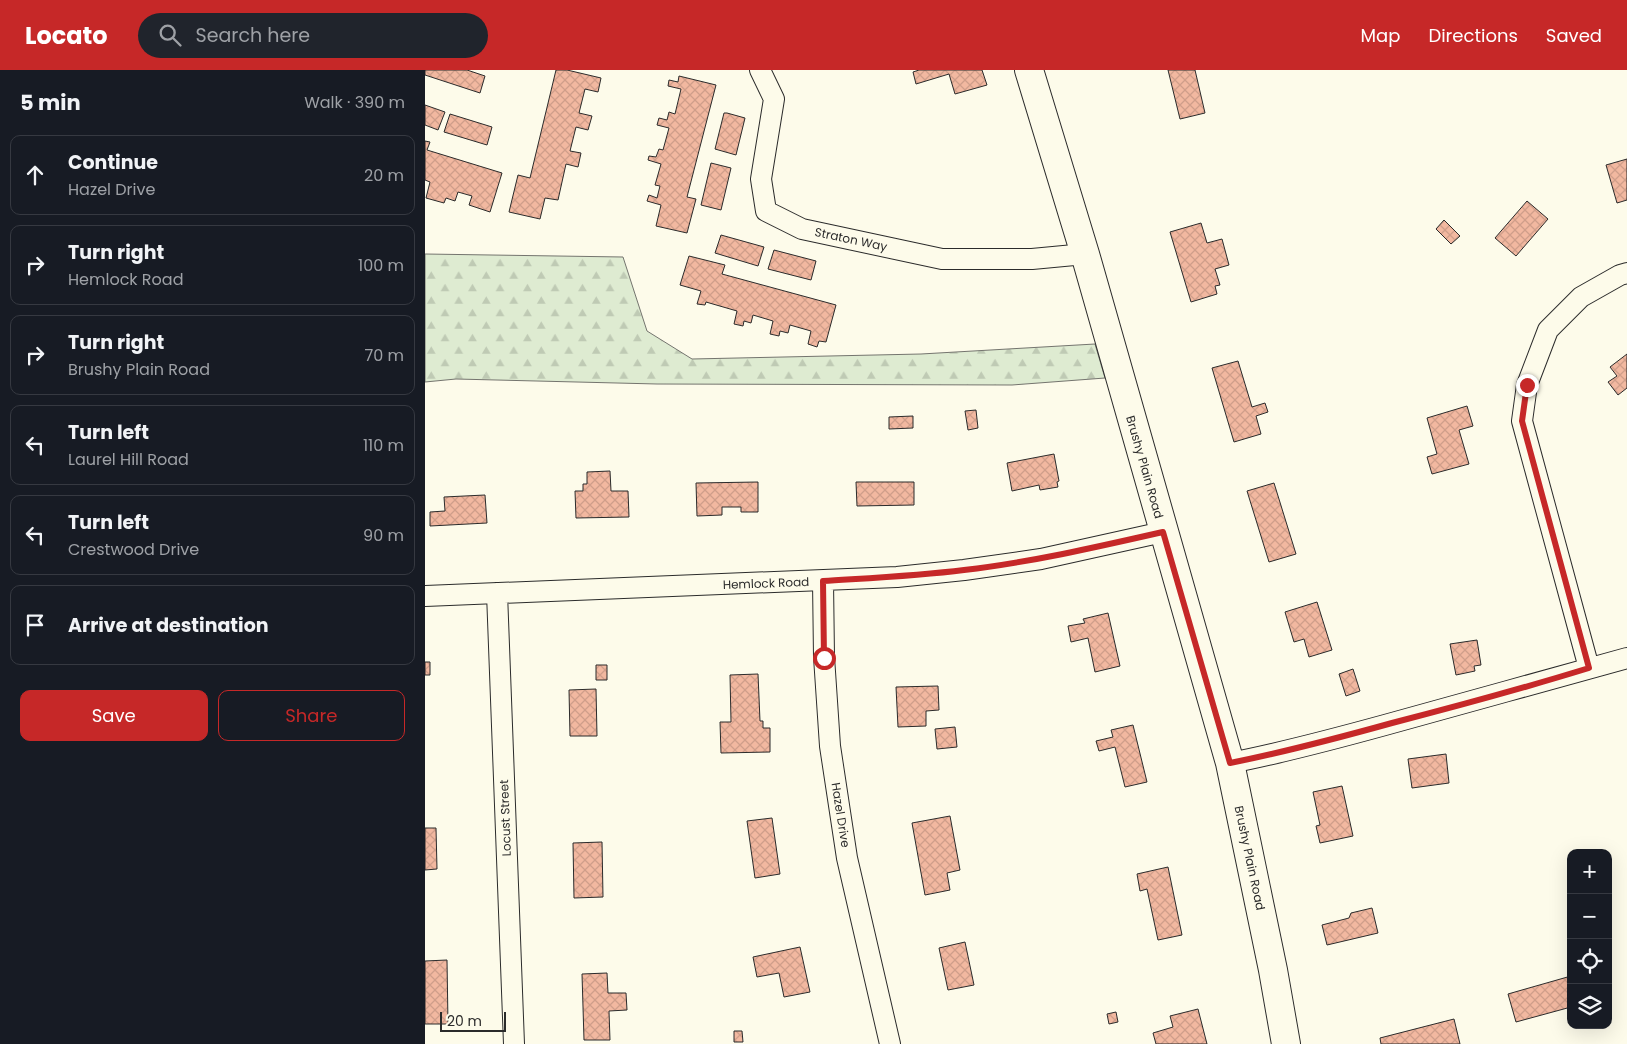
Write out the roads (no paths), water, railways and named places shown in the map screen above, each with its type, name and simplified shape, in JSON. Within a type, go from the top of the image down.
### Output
[{"type":"main road","name":"Brushy Plain Road","points":[[1029,70],[1085,254],[1230,763],[1273,970],[1286,1044]]},
{"type":"street","name":"Straton Way","points":[[760,70],[774,99],[761,179],[766,211],[802,229],[941,259],[1032,259],[1085,254]]},
{"type":"street","points":[[1589,668],[1522,421],[1527,385],[1548,330],[1581,297],[1627,273]]},
{"type":"street","name":"Hemlock Road","points":[[425,596],[897,577],[964,570],[1041,558],[1163,532]]},
{"type":"street","name":"Hazel Drive","points":[[823,581],[824,658],[830,746],[847,858],[890,1044]]},
{"type":"street","name":"Locust Street","points":[[497,593],[514,1044]]},
{"type":"street","points":[[1230,763],[1271,755],[1362,731],[1627,658]]}]
